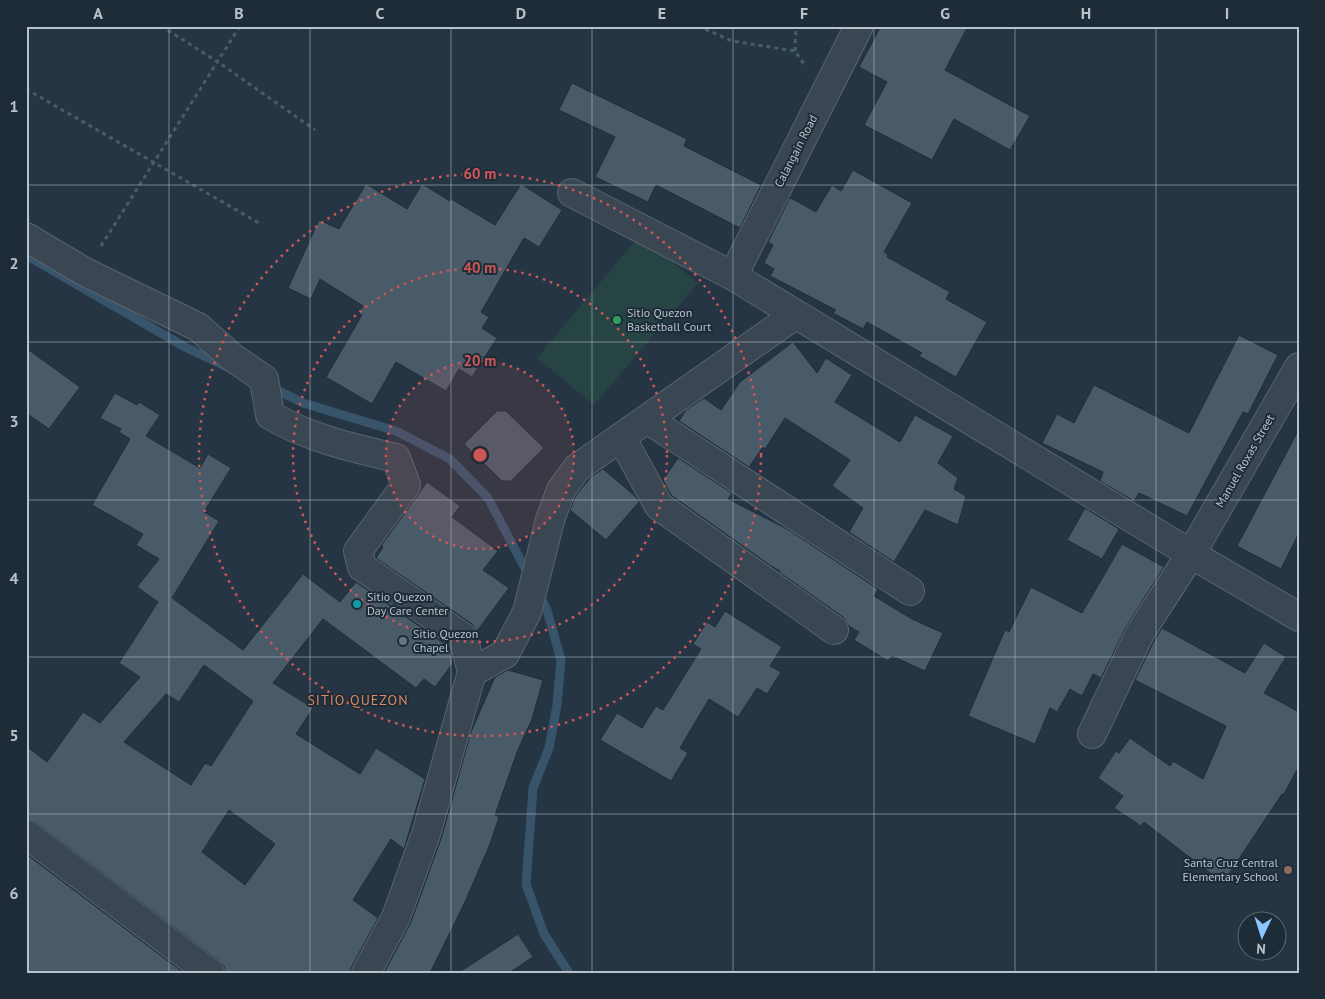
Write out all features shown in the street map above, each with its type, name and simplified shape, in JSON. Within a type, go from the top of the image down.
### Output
[{"type":"street","name":"Calangain Road","points":[[733,276],[859,26]]},
{"type":"street","points":[[572,193],[733,276],[1299,618]]},
{"type":"street","points":[[26,237],[85,272],[198,327],[232,357],[264,379],[270,415],[284,424],[348,447],[396,458],[406,485],[358,551],[362,567],[463,637],[472,672],[426,834],[396,917],[366,973]]},
{"type":"street","points":[[472,672],[505,654],[527,612],[550,520],[562,490],[577,468],[795,315]]},
{"type":"street","name":"Manuel Roxas Street","points":[[1092,734],[1140,633],[1191,554],[1299,368]]},
{"type":"street","points":[[647,419],[910,591]]},
{"type":"street","points":[[621,437],[659,506],[834,630]]},
{"type":"street","points":[[26,834],[210,973]]},
{"type":"path","points":[[161,26],[218,62],[315,130]]},
{"type":"path","points":[[85,272],[240,26]]},
{"type":"path","points":[[698,26],[732,41],[796,51]]},
{"type":"path","points":[[796,26],[796,51],[824,94]]},
{"type":"path","points":[[26,89],[259,223]]},
{"type":"green space","name":"Sitio Quezon Basketball Court","points":[[640,235],[698,283],[594,405],[537,358]]},
{"type":"building","points":[[881,26],[968,26],[945,70],[1030,116],[1010,150],[954,119],[932,160],[864,125],[887,82],[859,67]]},
{"type":"building","points":[[572,83],[687,139],[684,146],[761,185],[740,228],[656,185],[648,202],[595,177],[615,137],[559,110]]},
{"type":"building","points":[[853,170],[912,203],[884,252],[888,254],[887,257],[950,292],[946,299],[987,322],[956,377],[919,356],[922,353],[867,322],[863,329],[833,313],[836,310],[770,276],[774,269],[764,263],[773,245],[768,242],[789,199],[791,198],[816,212],[832,185],[841,191]]},
{"type":"building","points":[[366,184],[407,209],[422,184],[495,225],[521,184],[562,210],[539,247],[524,238],[481,312],[489,317],[482,328],[497,338],[472,377],[459,369],[446,391],[396,362],[372,404],[326,377],[362,315],[359,314],[363,306],[320,279],[311,299],[288,288],[319,220],[339,229]]},
{"type":"building","points":[[1239,335],[1278,355],[1248,414],[1243,412],[1187,516],[1139,493],[1134,501],[1100,481],[1103,472],[1042,443],[1057,414],[1074,423],[1094,385],[1189,433]]},
{"type":"building","points":[[793,342],[817,373],[826,358],[852,375],[835,402],[900,442],[915,415],[953,436],[938,463],[958,478],[954,489],[966,496],[958,525],[925,510],[894,562],[849,532],[863,508],[832,486],[850,460],[785,418],[765,449],[763,447],[749,467],[679,421],[686,410],[704,398],[721,410],[740,382]]},
{"type":"building","points":[[26,348],[80,387],[49,429],[26,413]]},
{"type":"building","points":[[115,393],[137,405],[139,402],[160,415],[146,436],[200,468],[208,454],[231,468],[204,512],[219,521],[172,598],[243,650],[303,574],[340,602],[356,582],[449,647],[453,663],[435,687],[424,679],[416,688],[323,619],[273,683],[313,708],[296,734],[360,774],[376,748],[425,779],[404,849],[391,839],[353,900],[378,918],[350,973],[225,973],[224,966],[219,961],[35,822],[26,819],[26,746],[47,762],[83,712],[100,723],[140,677],[119,663],[158,602],[137,587],[159,559],[136,545],[143,534],[92,505],[130,439],[119,432],[121,429],[100,418]],"holes":[[[204,665],[253,701],[211,766],[205,763],[191,785],[124,742],[166,694],[179,702]],[[229,810],[275,844],[245,885],[202,852]]]},
{"type":"building","points":[[497,411],[506,411],[544,448],[511,481],[502,481],[464,444]]},
{"type":"building","points":[[1299,429],[1299,533],[1281,569],[1237,546]]},
{"type":"building","points":[[678,458],[732,493],[728,499],[787,529],[878,589],[874,596],[912,619],[943,633],[925,671],[892,656],[888,661],[854,640],[859,632],[849,626],[843,617],[671,495],[663,480]]},
{"type":"building","points":[[603,469],[636,497],[639,502],[606,540],[570,510],[575,497],[581,489],[591,477]]},
{"type":"building","points":[[427,482],[460,506],[452,517],[498,551],[483,570],[509,588],[477,631],[472,624],[376,558],[383,547],[381,546]]},
{"type":"building","points":[[1085,508],[1119,529],[1102,559],[1067,540]]},
{"type":"building","points":[[1122,544],[1164,567],[1127,625],[1101,678],[1093,674],[1082,696],[1070,689],[1057,712],[1050,708],[1035,744],[968,716],[1005,630],[1009,632],[1031,587],[1082,613]]},
{"type":"building","points":[[725,611],[782,647],[770,666],[781,672],[767,694],[757,688],[738,717],[709,699],[680,748],[688,753],[671,781],[600,740],[617,713],[642,728],[656,706],[663,710],[701,649],[693,644],[707,622],[715,627]]},
{"type":"building","points":[[1162,628],[1245,673],[1264,643],[1286,657],[1264,693],[1299,712],[1299,766],[1284,794],[1282,794],[1223,883],[1144,822],[1141,826],[1114,808],[1123,796],[1098,778],[1116,751],[1119,753],[1130,738],[1170,766],[1173,761],[1203,779],[1226,726],[1135,680]]},
{"type":"building","points":[[508,670],[543,680],[532,719],[517,752],[495,815],[499,817],[490,844],[465,902],[430,973],[384,973],[411,922],[441,839],[471,732],[495,677]]},
{"type":"building","points":[[26,854],[184,973],[26,973]]},
{"type":"building","points":[[518,934],[533,957],[509,973],[458,973]]},
{"type":"waterway","points":[[26,255],[185,347],[227,367]]},
{"type":"waterway","points":[[271,387],[303,403],[396,431],[450,459],[488,498],[529,576]]},
{"type":"waterway","points":[[538,592],[547,610],[561,660],[557,705],[549,748],[533,788],[526,884],[544,934],[569,973]]},
{"type":"place","name":"Sitio Quezon Basketball Court","points":[[617,320]]},
{"type":"place","name":"Sitio Quezon Day Care Center","points":[[357,604]]},
{"type":"place","name":"Sitio Quezon Chapel","points":[[403,641]]},
{"type":"place","name":"Santa Cruz Central Elementary School","points":[[1288,870]]},
{"type":"district","name":"SITIO QUEZON","points":[[358,700]]}]
